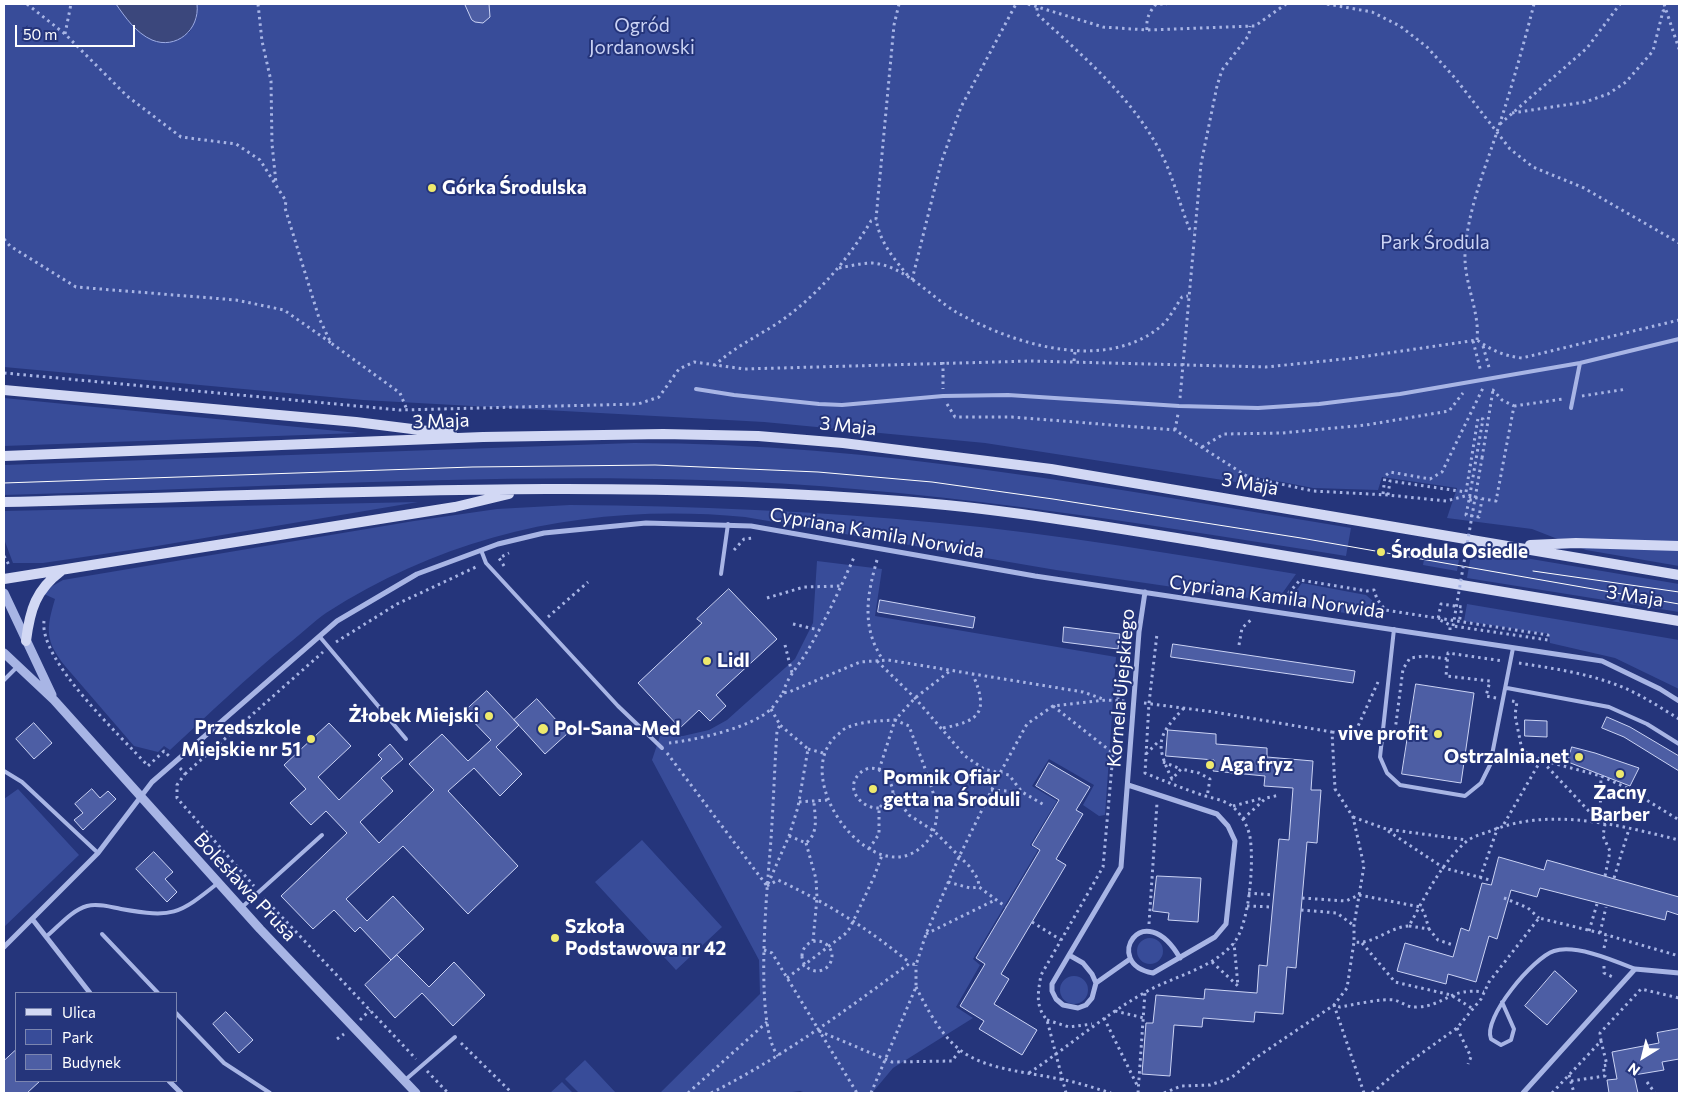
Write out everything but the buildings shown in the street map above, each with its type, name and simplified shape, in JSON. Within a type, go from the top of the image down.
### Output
[{"type":"main road","points":[[4,390],[356,422],[482,437]]},
{"type":"main road","name":"3 Maja","points":[[4,456],[482,437],[663,434],[758,436],[843,442],[1051,469],[1679,575]]},
{"type":"main road","points":[[4,579],[455,506],[530,489]]},
{"type":"main road","name":"3 Maja","points":[[4,502],[530,489],[742,490],[907,501],[996,511],[1126,530],[1679,621]]},
{"type":"main road","points":[[1512,546],[1576,543],[1679,546]]},
{"type":"main road","points":[[26,641],[28,622],[39,593],[46,582],[64,569]]},
{"type":"street","name":"Cypriana Kamila Norwida","points":[[4,947],[98,853],[140,796],[174,762],[337,622],[417,574],[481,550],[544,534],[591,527],[646,523],[728,524],[873,547],[1034,576],[1602,661],[1660,689],[1679,701]]},
{"type":"street","name":"Kornela Ujejskiego","points":[[1128,785],[1217,814],[1228,826],[1235,841],[1226,924],[1215,938],[1153,973],[1136,966],[1130,959],[1096,983],[1092,998],[1086,1005],[1078,1008],[1063,1005],[1056,999],[1052,991],[1052,984],[1122,867],[1139,632],[1145,592]]},
{"type":"street","name":"Bolesława Prusa","points":[[4,593],[54,700]]},
{"type":"street","name":"Bolesława Prusa","points":[[4,653],[54,700],[218,883],[414,1093]]},
{"type":"street","points":[[33,920],[89,992]]},
{"type":"street","points":[[1130,959],[1128,951],[1133,939],[1149,930],[1159,933],[1166,938],[1180,958]]},
{"type":"street","points":[[1069,955],[1083,964],[1092,974],[1096,983]]},
{"type":"street","points":[[1523,1093],[1635,969],[1679,973]]},
{"type":"street","points":[[170,1082],[181,1093]]},
{"type":"lane","points":[[696,388],[734,395],[842,405],[943,396],[1008,395],[1179,406],[1258,408],[1319,404],[1400,394],[1580,363],[1679,339]]},
{"type":"lane","points":[[1571,408],[1580,363]]},
{"type":"lane","points":[[721,574],[728,524]]},
{"type":"lane","points":[[481,550],[486,563],[618,706],[662,748]]},
{"type":"lane","points":[[1394,629],[1380,757],[1387,773],[1400,785],[1465,796],[1481,783],[1490,764],[1514,648]]},
{"type":"lane","points":[[320,637],[406,739]]},
{"type":"lane","points":[[4,680],[18,666]]},
{"type":"lane","points":[[1506,688],[1609,707],[1647,724],[1679,744]]},
{"type":"lane","points":[[4,771],[22,782],[98,853]]},
{"type":"lane","points":[[241,908],[322,835]]},
{"type":"lane","points":[[47,936],[73,913],[87,906],[103,905],[167,914],[182,910],[218,883]]},
{"type":"lane","points":[[102,934],[157,992]]},
{"type":"lane","points":[[1502,1002],[1514,1030],[1511,1040],[1501,1044],[1491,1039],[1489,1028],[1502,1002],[1541,957],[1556,950],[1584,952],[1635,969]]},
{"type":"lane","points":[[178,1015],[224,1063],[270,1093]]},
{"type":"lane","points":[[404,1081],[455,1037]]},
{"type":"path","points":[[27,4],[65,34],[127,96],[181,138],[236,144],[260,160],[286,201],[285,208],[319,318],[331,343]]},
{"type":"path","points":[[65,34],[71,4]]},
{"type":"path","points":[[258,4],[262,41],[271,80],[272,144],[276,183]]},
{"type":"path","points":[[899,4],[894,25],[876,219],[879,234],[891,256],[912,280]]},
{"type":"path","points":[[912,280],[941,163],[961,107],[1016,4]]},
{"type":"path","points":[[1028,4],[1103,27],[1147,30],[1258,25],[1286,4]]},
{"type":"path","points":[[1147,30],[1149,14],[1155,4],[1167,4]]},
{"type":"path","points":[[1327,4],[1372,12],[1400,26],[1427,48],[1455,78],[1510,149],[1533,167],[1584,188],[1679,243]]},
{"type":"path","points":[[1383,494],[1385,476],[1390,472],[1428,479],[1442,472],[1482,390],[1482,379],[1475,340],[1479,326],[1467,278],[1465,255],[1468,228],[1487,160],[1519,66],[1534,4]]},
{"type":"path","points":[[1499,125],[1587,48],[1620,4]]},
{"type":"path","points":[[1664,4],[1679,49]]},
{"type":"path","points":[[1037,8],[1037,14],[1099,72],[1138,117],[1162,154],[1190,230],[1194,231]]},
{"type":"path","points":[[1512,113],[1585,102],[1608,94],[1626,82],[1653,51],[1663,11],[1667,10]]},
{"type":"path","points":[[1175,430],[1179,406],[1201,164],[1216,86],[1222,70],[1249,35],[1250,26]]},
{"type":"path","points":[[714,366],[725,355],[779,322],[817,292],[839,268],[871,221],[876,219]]},
{"type":"path","points":[[4,239],[10,246],[76,287],[236,300],[284,310],[400,393],[408,410]]},
{"type":"path","points":[[839,268],[860,263],[875,263],[894,269],[956,312],[1006,336],[1075,352],[1114,349],[1147,336],[1161,326],[1182,297],[1188,296]]},
{"type":"path","points":[[1528,357],[1536,353],[1679,320]]},
{"type":"path","points":[[4,373],[408,410],[642,404],[662,395],[675,374],[683,366],[694,362],[714,366],[766,368],[943,362],[1074,361],[1282,366],[1475,340],[1508,356],[1541,359]]},
{"type":"path","points":[[1238,645],[1242,628],[1281,602],[1300,580],[1367,591],[1374,590],[1377,600],[1385,610],[1438,619],[1548,636],[1548,640],[1453,626],[1474,500],[1482,458],[1493,390],[1492,378],[1483,344]]},
{"type":"path","points":[[1074,361],[1075,352]]},
{"type":"path","points":[[943,362],[943,396],[955,417],[1012,417],[1175,430],[1248,477],[1313,491],[1383,494],[1446,501],[1464,496],[1496,501],[1514,406],[1502,400],[1493,390],[1473,391]]},
{"type":"path","points":[[1202,447],[1224,434],[1282,433],[1366,425],[1449,411],[1464,392]]},
{"type":"path","points":[[1388,495],[1390,482],[1466,492],[1478,418],[1483,419],[1466,515],[1479,517],[1482,499]]},
{"type":"path","points":[[1469,500],[1474,500]]},
{"type":"path","points":[[725,550],[734,551],[744,539],[760,539]]},
{"type":"path","points":[[505,567],[499,558],[511,552]]},
{"type":"path","points":[[846,553],[863,557]]},
{"type":"path","points":[[767,886],[685,775],[662,748],[669,743],[691,741],[727,730],[771,709],[819,630],[856,555]]},
{"type":"path","points":[[870,559],[877,560],[866,608],[878,652],[883,660]]},
{"type":"path","points":[[548,618],[588,582]]},
{"type":"path","points":[[767,598],[804,587],[842,586]]},
{"type":"path","points":[[1438,619],[1440,602],[1462,607],[1459,626]]},
{"type":"path","points":[[543,612],[553,625]]},
{"type":"path","points":[[45,617],[43,624],[47,644],[70,680],[148,766],[164,751],[185,774],[177,786],[177,798],[260,892],[448,1093]]},
{"type":"path","points":[[1438,619],[1450,625],[1447,669]]},
{"type":"path","points":[[793,624],[819,630]]},
{"type":"path","points":[[1066,1093],[1047,1020],[1039,1010],[1037,994],[1041,975],[1103,867],[1124,630]]},
{"type":"path","points":[[1029,1073],[1056,1055],[1094,1024],[1145,992],[1212,962],[1234,943],[1240,933],[1247,906],[1250,836],[1243,819],[1232,806],[1145,773],[1149,703],[1157,634]]},
{"type":"path","points":[[785,644],[792,674]]},
{"type":"path","points":[[1448,653],[1565,670],[1597,678],[1628,689],[1679,719]]},
{"type":"path","points":[[1395,731],[1403,668],[1410,658],[1425,656],[1448,660]]},
{"type":"path","points":[[782,693],[789,692],[860,662],[883,660],[1083,692],[1106,700]]},
{"type":"path","points":[[877,661],[916,698],[965,756],[984,769],[1009,775],[1022,792],[1046,806]]},
{"type":"path","points":[[879,770],[895,720],[916,698],[950,671]]},
{"type":"path","points":[[943,728],[972,720],[980,711],[980,695],[972,675]]},
{"type":"path","points":[[871,1093],[916,987],[916,964],[926,934],[959,857],[991,790],[1027,724],[1053,706],[1118,700],[1184,708],[1354,735],[1379,680],[1387,682]]},
{"type":"path","points":[[1053,706],[1113,753]]},
{"type":"path","points":[[1145,755],[1160,740],[1166,727],[1184,708]]},
{"type":"path","points":[[771,709],[780,725],[808,749],[823,754]]},
{"type":"path","points":[[895,720],[909,726],[937,811],[934,831],[927,843],[913,854],[896,856],[882,855],[851,835],[827,800],[823,754],[828,745],[844,728],[866,721],[895,720]]},
{"type":"path","points":[[778,1056],[775,1052],[767,1022],[763,932],[777,731],[780,725]]},
{"type":"path","points":[[1164,1093],[1181,1086],[1210,1085],[1231,1078],[1254,1059],[1334,1005],[1347,988],[1354,942],[1354,926],[1364,866],[1353,817],[1335,789],[1332,732]]},
{"type":"path","points":[[1160,740],[1164,762],[1173,785]]},
{"type":"path","points":[[767,886],[790,836],[799,802],[808,749]]},
{"type":"path","points":[[1525,753],[1541,760],[1601,776],[1627,788],[1679,820]]},
{"type":"path","points":[[1541,760],[1600,823]]},
{"type":"path","points":[[1504,824],[1541,760]]},
{"type":"path","points":[[1164,762],[1181,769],[1199,773],[1210,779],[1207,797]]},
{"type":"path","points":[[879,808],[866,807],[859,802],[854,784],[859,775],[868,769],[879,770],[886,774],[893,785],[893,794],[909,815],[934,831],[978,879],[979,886],[1006,907]]},
{"type":"path","points":[[1172,779],[1181,769]]},
{"type":"path","points":[[1600,823],[1601,776]]},
{"type":"path","points":[[1149,930],[1155,814],[1162,780]]},
{"type":"path","points":[[991,790],[1022,792]]},
{"type":"path","points":[[870,849],[879,834],[879,808],[893,794]]},
{"type":"path","points":[[1232,806],[1280,795]]},
{"type":"path","points":[[1243,819],[1266,798]]},
{"type":"path","points":[[799,802],[814,803],[827,800]]},
{"type":"path","points":[[806,843],[814,834],[814,803]]},
{"type":"path","points":[[1353,817],[1386,829],[1468,840]]},
{"type":"path","points":[[1409,926],[1444,868],[1468,840],[1504,824],[1537,819],[1568,819],[1600,823],[1679,840]]},
{"type":"path","points":[[1605,824],[1603,836],[1610,851],[1605,876]]},
{"type":"path","points":[[1480,878],[1498,827]]},
{"type":"path","points":[[1386,829],[1444,868],[1490,880]]},
{"type":"path","points":[[1614,878],[1629,829]]},
{"type":"path","points":[[790,836],[806,843]]},
{"type":"path","points":[[806,843],[816,879],[817,898],[813,941]]},
{"type":"path","points":[[787,978],[845,934],[854,920],[882,855]]},
{"type":"path","points":[[767,886],[778,880],[817,898],[854,920],[910,963],[916,964]]},
{"type":"path","points":[[948,882],[970,888],[979,886]]},
{"type":"path","points":[[1248,893],[1274,895]]},
{"type":"path","points":[[1302,898],[1346,901],[1359,896],[1420,906],[1424,912],[1429,929],[1438,940],[1453,945]]},
{"type":"path","points":[[1504,898],[1528,908],[1539,918],[1600,933],[1679,956]]},
{"type":"path","points":[[926,934],[995,900]]},
{"type":"path","points":[[1589,931],[1597,904]]},
{"type":"path","points":[[1247,906],[1272,907]]},
{"type":"path","points":[[1600,933],[1606,907]]},
{"type":"path","points":[[1301,910],[1337,913],[1354,926]]},
{"type":"path","points":[[1372,1093],[1405,1065],[1457,1028],[1473,1009],[1489,982],[1539,918]]},
{"type":"path","points":[[1032,922],[1061,940]]},
{"type":"path","points":[[1362,944],[1400,926],[1429,929]]},
{"type":"path","points":[[1604,947],[1607,935]]},
{"type":"path","points":[[813,941],[822,941],[829,946],[832,960],[829,966],[816,972],[804,965],[802,951],[813,941]]},
{"type":"path","points":[[1354,942],[1362,944],[1395,982],[1451,995],[1473,1009]]},
{"type":"path","points":[[1212,962],[1238,986],[1234,943]]},
{"type":"path","points":[[764,950],[772,954],[857,1093]]},
{"type":"path","points":[[712,1093],[818,1031],[910,963]]},
{"type":"path","points":[[916,987],[946,1036],[960,1050],[992,1065],[1062,1079],[1111,1093]]},
{"type":"path","points":[[1571,1081],[1605,1076],[1603,1066],[1607,1065],[1600,1033],[1640,989],[1679,998]]},
{"type":"path","points":[[1334,1005],[1340,1007],[1394,1000],[1404,1006],[1428,1006],[1451,995],[1468,990],[1484,992]]},
{"type":"path","points":[[1138,1093],[1145,992]]},
{"type":"path","points":[[1334,1005],[1364,1093]]},
{"type":"path","points":[[1115,1011],[1144,1018]]},
{"type":"path","points":[[1104,1018],[1139,1088]]},
{"type":"path","points":[[1047,1020],[1069,1027],[1094,1024]]},
{"type":"path","points":[[688,1093],[767,1022]]},
{"type":"path","points":[[1457,1028],[1471,1057],[1468,1064]]},
{"type":"path","points":[[818,1031],[892,1062],[952,1061],[960,1050]]},
{"type":"path","points":[[455,1037],[512,1093]]},
{"type":"path","points":[[1552,1093],[1601,1041]]},
{"type":"path","points":[[1569,1075],[1574,1093]]},
{"type":"path","points":[[1647,1082],[1655,1093]]},
{"type":"green space","name":"Park Środula","points":[[4,4],[116,4],[144,35],[189,33],[197,18],[197,4],[1679,4],[1679,566],[1586,550],[1532,529],[1447,518],[1457,488],[1382,477],[1378,490],[1313,488],[1256,477],[1255,485],[985,443],[764,422],[363,400],[4,367]]},
{"type":"green space","points":[[4,398],[358,433],[4,446]]},
{"type":"green space","points":[[634,443],[725,445],[815,451],[904,460],[1083,484],[1351,528],[1346,556],[1105,519],[944,498],[782,484],[701,480],[614,478],[440,480],[4,495],[4,465]]},
{"type":"green space","points":[[418,502],[151,547],[43,563],[13,563],[4,539],[4,511]]},
{"type":"green space","points":[[570,505],[755,510],[848,515],[940,523],[1074,539],[1296,574],[1276,602],[1056,570],[745,517],[689,514],[634,515],[580,520],[527,529],[475,543],[424,561],[375,585],[326,613],[258,669],[170,750],[164,746],[158,752],[134,746],[65,666],[58,657],[51,642],[49,627],[55,599],[44,594],[49,588],[63,580],[414,521],[497,509]]},
{"type":"green space","points":[[1426,548],[1460,554],[1457,571],[1423,565]]},
{"type":"green space","points":[[1472,549],[1679,584],[1679,612],[1467,578]]},
{"type":"green space","points":[[817,561],[882,569],[875,616],[1116,657],[1105,815],[1099,816],[1083,805],[1094,785],[1049,759],[1032,786],[1057,801],[1030,845],[1038,850],[973,959],[980,965],[956,1007],[973,1018],[893,1068],[872,1093],[806,1093],[800,1091],[785,1093],[660,1093],[760,994],[759,960],[652,760],[660,736],[683,736],[709,730],[727,720],[795,659],[813,623]]},
{"type":"green space","points":[[1302,583],[1366,595],[1374,602],[1365,616],[1286,604]]},
{"type":"green space","points":[[1467,604],[1679,640],[1679,689],[1615,658],[1550,643],[1549,634],[1464,621]]},
{"type":"green space","points":[[18,789],[79,855],[4,927],[4,799]]},
{"type":"green space","points":[[642,840],[722,927],[676,970],[595,882]]},
{"type":"green space","points":[[1150,938],[1159,942],[1163,951],[1159,960],[1150,964],[1141,960],[1137,951],[1141,942]]},
{"type":"green space","points":[[1074,976],[1084,980],[1088,990],[1084,1000],[1074,1004],[1064,1000],[1060,990],[1064,980]]},
{"type":"green space","points":[[585,1060],[616,1093],[579,1093],[565,1079]]},
{"type":"green space","points":[[562,1082],[573,1093],[550,1093]]},
{"type":"shaded area","points":[[116,4],[197,4],[197,13],[195,22],[185,36],[170,42],[161,42],[152,40],[141,33],[131,24]]},
{"type":"tram line","points":[[4,483],[472,467],[655,465],[818,472],[932,482],[1053,499],[1301,538],[1679,604]]},
{"type":"tram line","points":[[1533,571],[1679,592]]},
{"type":"place","name":"Górka Środulska","points":[[432,188]]},
{"type":"place","name":"Środula Osiedle","points":[[1381,552]]},
{"type":"place","name":"Lidl","points":[[707,661]]},
{"type":"place","name":"Żłobek Miejski","points":[[489,716]]},
{"type":"place","name":"Pol-Sana-Med","points":[[543,729]]},
{"type":"place","name":"vive profit","points":[[1438,734]]},
{"type":"place","name":"Przedszkole Miejskie nr 51","points":[[311,739]]},
{"type":"place","name":"Ostrzalnia.net","points":[[1579,757]]},
{"type":"place","name":"Aga fryz","points":[[1210,765]]},
{"type":"place","name":"Zacny Barber","points":[[1620,774]]},
{"type":"place","name":"Pomnik Ofiar getta na Środuli","points":[[873,789]]},
{"type":"place","name":"Szkoła Podstawowa nr 42","points":[[555,938]]},
{"type":"park label","name":"Ogród Jordanowski","points":[[642,37]]}]
